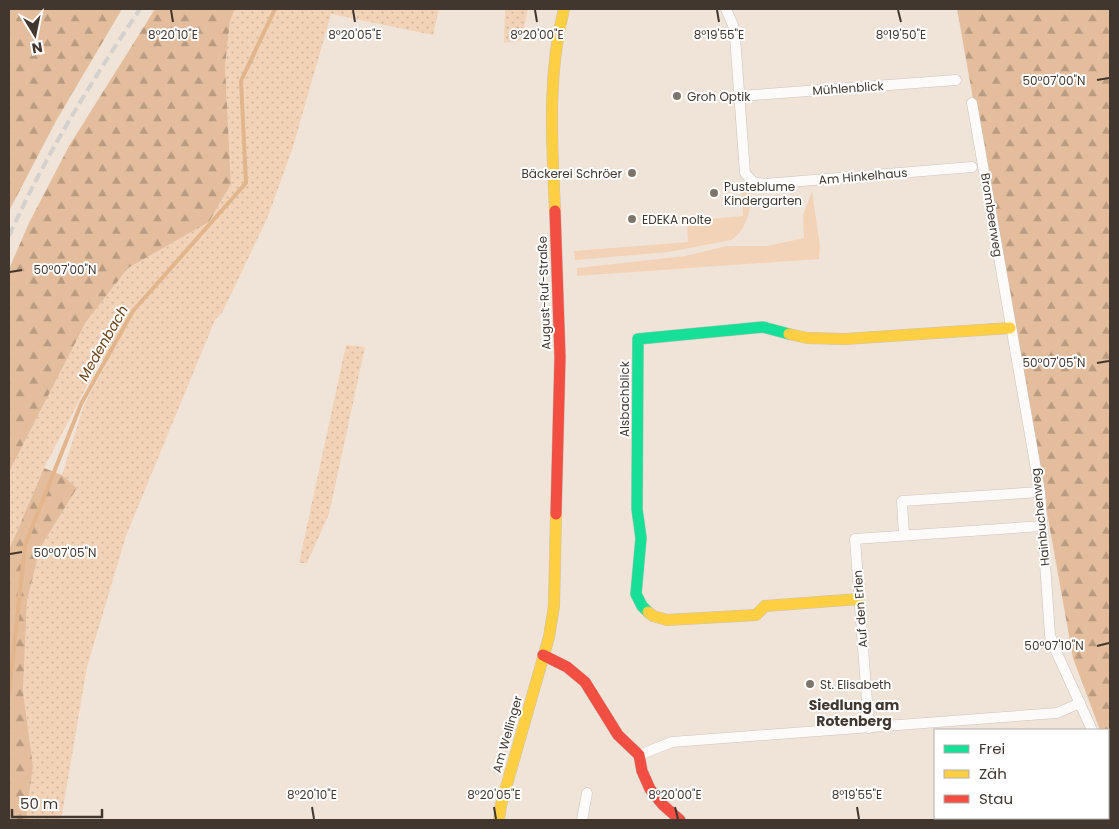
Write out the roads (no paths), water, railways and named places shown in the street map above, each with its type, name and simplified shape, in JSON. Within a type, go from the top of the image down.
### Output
[{"type":"street","name":"August-Ruf-Straße","points":[[544,655],[554,606],[560,358],[553,167],[552,76],[557,36],[564,9]]},
{"type":"street","name":"Am Hinkelhaus","points":[[726,9],[734,25],[745,173],[748,179],[759,184],[972,167]]},
{"type":"street","name":"Mühlenblick","points":[[740,96],[956,80]]},
{"type":"street","name":"Brombeerweg","points":[[972,103],[985,166],[1010,328]]},
{"type":"street","name":"Alsbachblick","points":[[860,599],[765,606],[756,615],[667,620],[653,616],[642,606],[636,594],[641,538],[637,509],[638,339],[763,327],[807,338],[846,340],[1010,328]]},
{"type":"street","name":"Hainbuchenweg","points":[[1010,328],[1040,492],[1050,635],[1092,729]]},
{"type":"street","points":[[904,535],[902,501],[1040,492]]},
{"type":"street","name":"Auf den Erlen","points":[[869,728],[855,539],[1042,526]]},
{"type":"street","points":[[544,655],[567,667],[585,682],[618,735],[639,755],[642,771],[650,789],[663,805],[680,820]]},
{"type":"street","name":"Am Wellinger","points":[[499,820],[501,805],[544,655]]},
{"type":"street","points":[[639,755],[672,742],[1057,713],[1080,703]]},
{"type":"street","points":[[582,820],[587,793]]},
{"type":"waterway","name":"Medenbach","points":[[9,693],[25,545],[81,404],[133,311],[246,183],[241,81],[275,9]]},
{"type":"railway","points":[[9,236],[53,148],[140,9]]},
{"type":"place","name":"Groh Optik","points":[[677,96]]},
{"type":"place","name":"Bäckerei Schröer","points":[[632,173]]},
{"type":"place","name":"Pusteblume Kindergarten","points":[[714,193]]},
{"type":"place","name":"EDEKA nolte","points":[[632,219]]},
{"type":"place","name":"St. Elisabeth","points":[[810,684]]},
{"type":"district","name":"Siedlung am Rotenberg","points":[[854,714]]}]
